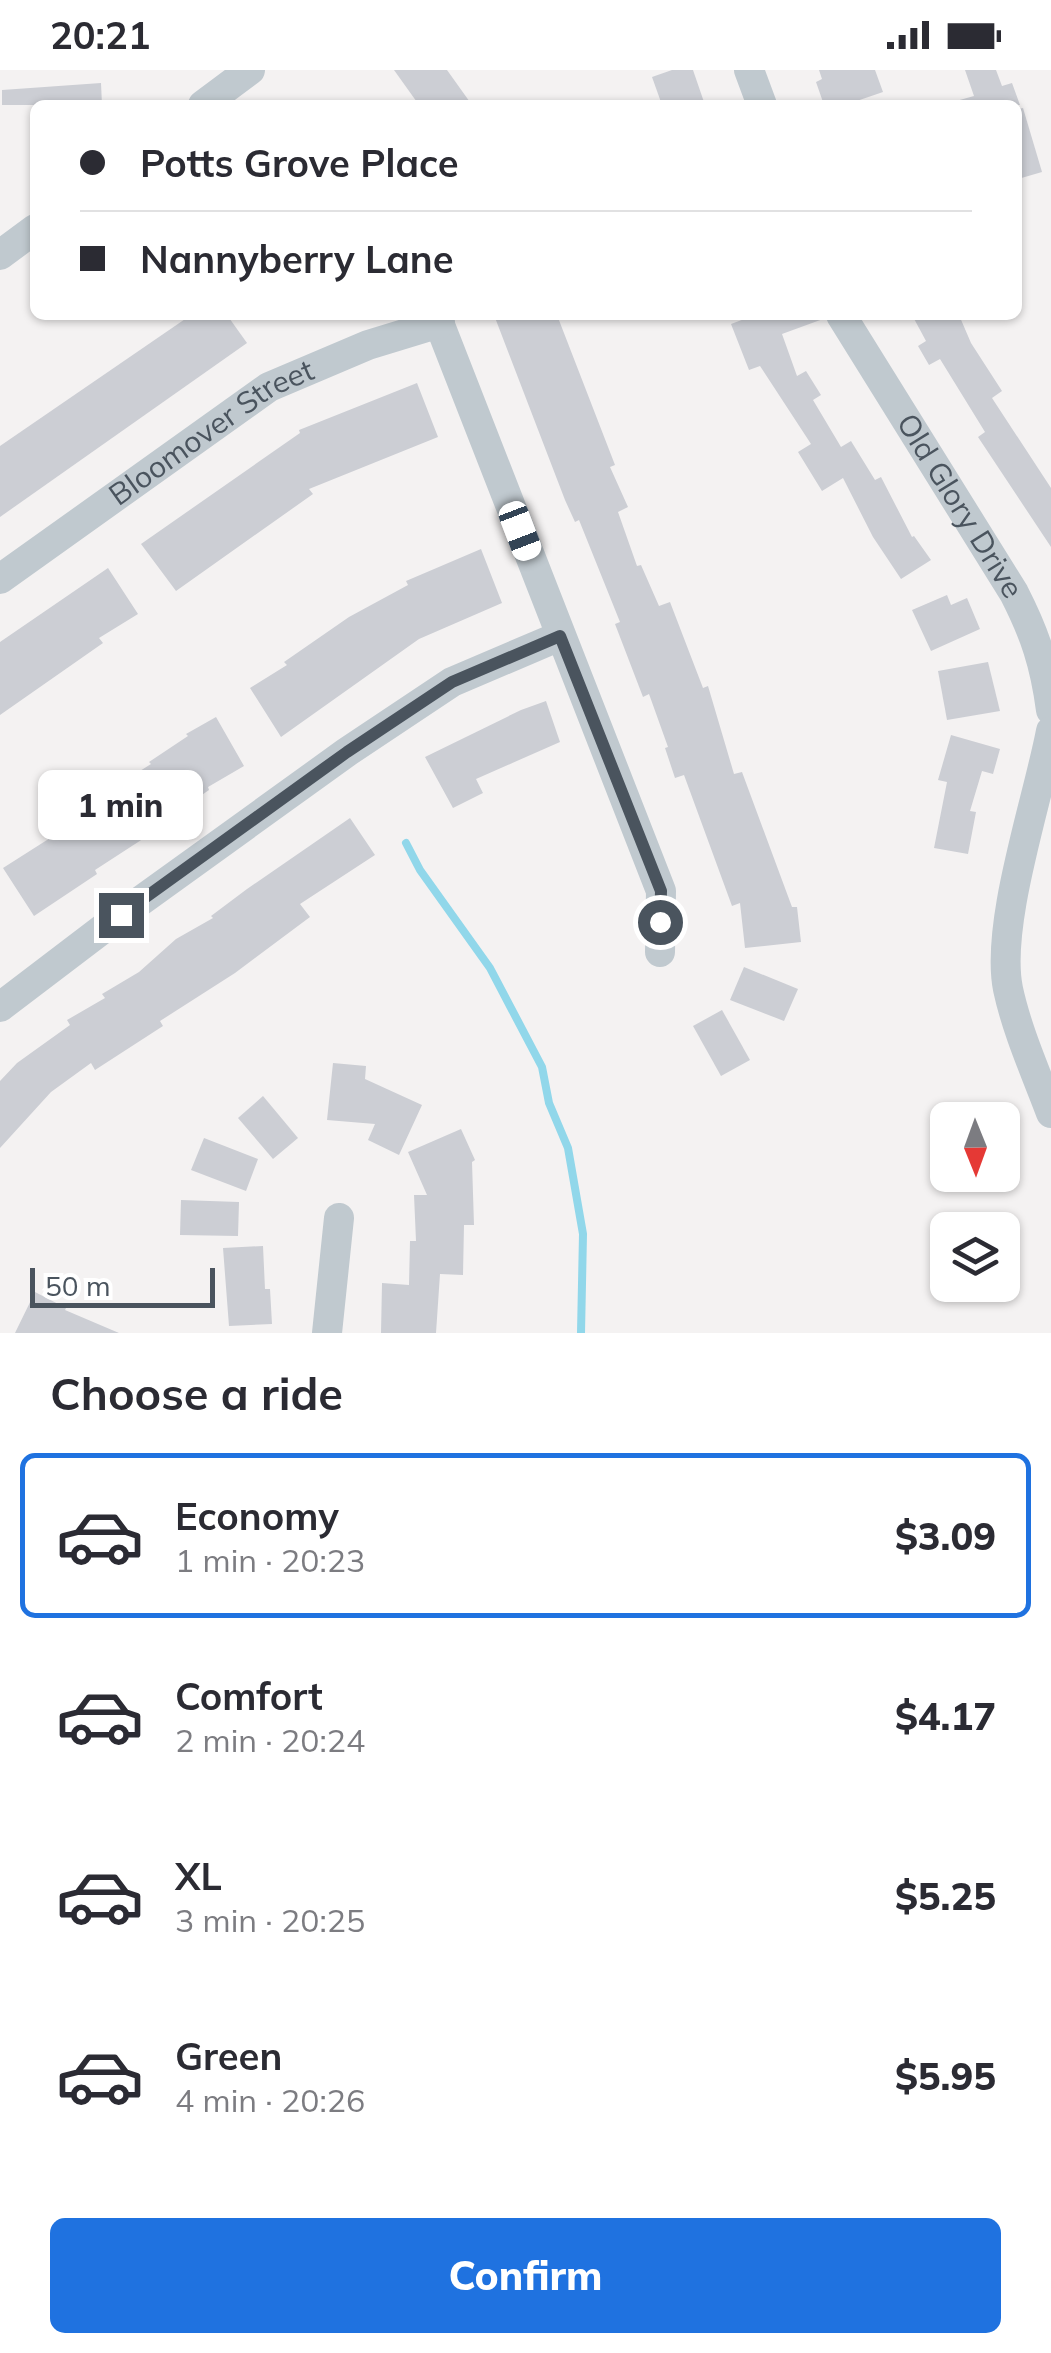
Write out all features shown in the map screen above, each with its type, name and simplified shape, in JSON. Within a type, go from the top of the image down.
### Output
[{"type":"street","points":[[209,100],[250,70]]},
{"type":"street","points":[[749,70],[760,100]]},
{"type":"street","points":[[0,254],[30,233]]},
{"type":"street","name":"Bloomover Street","points":[[0,579],[269,387],[435,320]]},
{"type":"street","points":[[438,320],[661,891],[660,952]]},
{"type":"street","name":"Old Glory Drive","points":[[844,320],[1014,593],[1036,637],[1051,710]]},
{"type":"street","points":[[0,1007],[347,752],[452,682],[560,636]]},
{"type":"street","points":[[1051,731],[1014,890],[1007,986],[1051,1113]]},
{"type":"street","points":[[328,1333],[339,1218]]},
{"type":"building","points":[[394,70],[447,70],[468,100],[415,100]]},
{"type":"building","points":[[672,70],[693,70],[703,100],[660,100],[652,77]]},
{"type":"building","points":[[819,70],[875,70],[883,92],[860,100],[822,100],[816,82],[822,79]]},
{"type":"building","points":[[965,70],[996,70],[1002,86],[1012,83],[1018,100],[960,100],[974,96]]},
{"type":"building","points":[[101,83],[102,100],[30,100],[30,105],[2,105],[2,90]]},
{"type":"building","points":[[1022,108],[1042,172],[1022,178]]},
{"type":"building","points":[[184,320],[231,320],[247,343],[0,517],[0,446]]},
{"type":"building","points":[[496,320],[559,320],[615,465],[610,467],[628,507],[618,512],[637,566],[641,565],[659,606],[670,602],[703,688],[708,686],[734,774],[742,772],[792,907],[797,907],[801,942],[745,948],[740,903],[732,906],[684,775],[675,778],[649,694],[643,697],[615,624],[620,622],[579,520],[575,522]]},
{"type":"building","points":[[742,320],[820,320],[782,334],[797,376],[806,371],[821,395],[813,400],[841,447],[851,441],[875,480],[881,477],[912,537],[931,560],[901,579],[873,537],[843,478],[822,491],[798,452],[811,444],[760,366],[749,370],[731,324]]},
{"type":"building","points":[[915,320],[961,320],[1002,391],[992,398],[1051,488],[1051,547],[978,437],[985,432],[940,359],[929,365],[918,346],[926,341]]},
{"type":"building","points":[[417,383],[438,437],[309,489],[313,494],[176,591],[141,544],[300,433],[299,430]]},
{"type":"building","points":[[481,549],[502,603],[419,639],[281,737],[250,688],[349,617],[408,585],[406,581]]},
{"type":"building","points":[[108,568],[138,614],[99,638],[103,643],[0,715],[0,642]]},
{"type":"building","points":[[947,595],[951,605],[967,598],[980,629],[931,651],[912,610]]},
{"type":"building","points":[[988,662],[1000,711],[947,720],[938,671]]},
{"type":"building","points":[[546,701],[560,742],[476,779],[483,793],[453,808],[425,757]]},
{"type":"building","points":[[216,717],[244,766],[208,787],[170,817],[172,820],[34,916],[3,868],[80,819],[77,814],[115,791],[113,788],[151,764],[186,734]]},
{"type":"building","points":[[951,735],[1000,749],[993,774],[982,771],[970,811],[976,812],[968,854],[934,848],[947,782],[938,780]]},
{"type":"building","points":[[350,818],[375,855],[300,904],[310,917],[235,973],[160,1021],[163,1026],[95,1070],[91,1063],[51,1092],[0,1148],[0,1081],[17,1063],[70,1025],[67,1020],[139,972],[176,939],[213,918],[247,889]]},
{"type":"building","points":[[744,967],[798,989],[784,1021],[730,1000]]},
{"type":"building","points":[[722,1010],[750,1060],[721,1076],[693,1026]]},
{"type":"building","points":[[333,1063],[366,1066],[365,1079],[422,1105],[399,1155],[368,1140],[375,1124],[327,1120]]},
{"type":"building","points":[[263,1096],[298,1138],[273,1159],[238,1118]]},
{"type":"building","points":[[461,1129],[475,1160],[474,1225],[464,1225],[463,1275],[440,1274],[436,1333],[381,1333],[382,1283],[409,1285],[410,1241],[416,1241],[414,1195],[427,1195],[408,1152]]},
{"type":"building","points":[[204,1138],[258,1159],[246,1191],[191,1170]]},
{"type":"building","points":[[181,1200],[239,1202],[238,1236],[180,1235]]},
{"type":"building","points":[[263,1246],[272,1324],[229,1326],[223,1248]]},
{"type":"building","points":[[35,1292],[65,1310],[119,1333],[15,1333]]},
{"type":"waterway","points":[[406,843],[420,870],[490,968],[542,1067],[549,1103],[568,1148],[583,1234],[581,1333]]},
{"type":"route","points":[[121,915],[347,752],[452,682],[560,636],[661,891],[660,922]]}]
